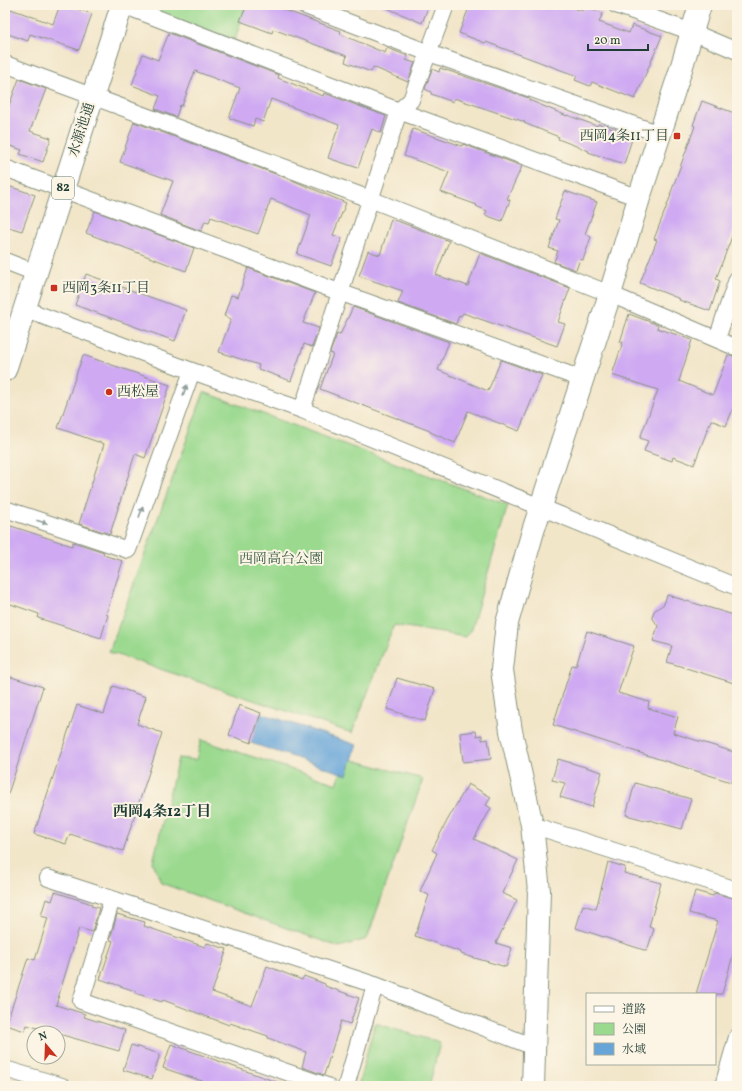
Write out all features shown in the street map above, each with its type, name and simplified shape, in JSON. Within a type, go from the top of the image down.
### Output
[{"type":"street","name":"水源池通","points":[[5,370],[123,5]]},
{"type":"street","points":[[123,5],[399,111],[639,198]]},
{"type":"street","points":[[303,5],[429,53],[660,134]]},
{"type":"street","points":[[302,410],[339,292],[399,111],[411,100],[446,5]]},
{"type":"street","points":[[616,5],[692,32],[737,51]]},
{"type":"street","points":[[533,1086],[539,891],[532,825],[511,731],[502,670],[507,623],[533,531],[610,294],[700,5]]},
{"type":"street","points":[[5,64],[370,200],[610,294],[737,348]]},
{"type":"street","points":[[5,168],[339,292],[582,379]]},
{"type":"street","points":[[5,261],[36,273]]},
{"type":"street","points":[[717,339],[737,279]]},
{"type":"street","points":[[24,309],[302,410],[737,587]]},
{"type":"street","points":[[5,509],[128,550],[192,371]]},
{"type":"street","points":[[532,825],[737,890]]},
{"type":"street","points":[[48,878],[375,985],[534,1047]]},
{"type":"street","points":[[112,899],[81,1001],[327,1086]]},
{"type":"street","points":[[346,1086],[375,985]]},
{"type":"street","points":[[723,1086],[737,1037]]},
{"type":"street","points":[[5,1069],[24,1080],[62,1086]]},
{"type":"green space","points":[[148,5],[246,5],[235,40],[147,10]]},
{"type":"green space","name":"西岡高台公園","points":[[204,392],[508,505],[471,629],[466,637],[394,625],[352,733],[109,652]]},
{"type":"green space","points":[[201,740],[337,784],[346,758],[423,779],[367,939],[339,947],[161,883],[153,862],[178,758],[196,760]]},
{"type":"green space","points":[[375,1023],[440,1043],[429,1086],[358,1086]]},
{"type":"water","points":[[261,713],[357,745],[347,775],[251,743]]},
{"type":"building","points":[[60,5],[66,5],[92,14],[79,50],[30,34],[28,41],[5,33],[5,7],[53,24]]},
{"type":"building","points":[[247,5],[283,5],[282,9],[341,31],[340,34],[385,53],[387,48],[408,56],[406,60],[415,63],[408,82],[373,67],[371,72],[345,62],[347,56],[273,29],[272,33],[240,21]]},
{"type":"building","points":[[380,5],[429,5],[422,23]]},
{"type":"building","points":[[470,5],[567,5],[582,11],[584,6],[603,13],[599,22],[629,33],[632,25],[662,36],[635,99],[592,82],[590,86],[575,80],[577,76],[459,33]]},
{"type":"building","points":[[169,33],[279,75],[278,78],[323,96],[324,93],[386,116],[381,133],[372,129],[358,168],[328,158],[339,125],[271,99],[263,122],[255,119],[253,126],[229,118],[240,88],[195,71],[182,106],[180,105],[176,117],[155,109],[160,96],[132,85],[143,54],[158,60]]},
{"type":"building","points":[[440,68],[529,98],[529,100],[567,116],[597,126],[598,124],[633,136],[624,164],[588,152],[589,151],[558,139],[559,137],[524,123],[525,122],[454,98],[453,102],[431,94],[431,92],[425,89],[432,69],[439,72]]},
{"type":"building","points":[[19,79],[46,89],[30,131],[51,138],[43,162],[20,154],[22,150],[5,144],[5,116]]},
{"type":"building","points":[[702,101],[737,114],[737,223],[716,279],[720,281],[710,311],[679,300],[680,299],[640,283],[657,240],[654,239],[695,126],[693,125]]},
{"type":"building","points":[[134,122],[292,180],[346,203],[333,235],[342,238],[331,266],[297,254],[311,215],[271,199],[258,234],[211,217],[209,222],[205,221],[201,231],[160,215],[173,181],[120,162]]},
{"type":"building","points":[[413,129],[462,146],[463,144],[522,166],[507,199],[510,200],[502,221],[485,215],[487,211],[476,206],[477,205],[441,192],[449,172],[404,156]]},
{"type":"building","points":[[5,185],[35,195],[22,231],[5,226]]},
{"type":"building","points":[[565,191],[597,202],[585,234],[591,237],[583,260],[580,259],[576,270],[554,262],[558,251],[549,248],[559,220],[555,219]]},
{"type":"building","points":[[95,211],[194,248],[186,271],[86,233]]},
{"type":"building","points":[[391,219],[449,241],[436,275],[468,286],[480,253],[570,288],[558,322],[565,324],[557,346],[463,313],[461,316],[459,315],[456,324],[398,303],[403,291],[359,276],[368,251],[380,255]]},
{"type":"building","points":[[248,268],[315,293],[303,323],[319,328],[312,347],[304,344],[291,381],[258,369],[259,365],[219,352],[231,319],[224,316],[231,295],[238,297]]},
{"type":"building","points":[[86,274],[186,310],[175,341],[75,305]]},
{"type":"building","points":[[353,307],[449,342],[438,370],[488,391],[501,360],[542,375],[519,431],[468,411],[455,443],[430,431],[320,389],[333,354],[330,353],[337,334],[340,335]]},
{"type":"building","points":[[629,314],[658,325],[657,328],[692,340],[679,381],[713,395],[728,355],[737,357],[737,399],[726,426],[711,420],[694,465],[673,457],[672,461],[644,451],[648,441],[640,438],[658,390],[612,375],[623,342],[620,342]]},
{"type":"building","points":[[83,355],[170,385],[145,458],[135,454],[110,534],[79,524],[104,444],[58,428]]},
{"type":"building","points":[[5,524],[72,546],[73,542],[104,552],[103,555],[123,561],[106,614],[108,615],[101,638],[38,618],[39,614],[5,602]]},
{"type":"building","points":[[667,595],[737,616],[737,684],[667,662],[672,646],[653,641],[658,626],[652,617],[654,611],[664,604]]},
{"type":"building","points":[[587,631],[634,646],[618,693],[649,702],[648,708],[678,717],[673,733],[737,753],[737,784],[553,725],[572,665],[576,666]]},
{"type":"building","points":[[5,675],[43,687],[8,794],[5,794]]},
{"type":"building","points":[[397,678],[435,689],[425,721],[387,709]]},
{"type":"building","points":[[113,686],[146,697],[137,724],[162,733],[123,851],[70,834],[66,844],[34,834],[77,705],[104,714]]},
{"type":"building","points":[[239,705],[261,713],[251,743],[229,735]]},
{"type":"building","points":[[476,731],[477,736],[482,735],[482,740],[488,739],[491,759],[463,762],[460,733]]},
{"type":"building","points":[[558,759],[602,772],[592,807],[560,797],[565,783],[552,780]]},
{"type":"building","points":[[635,783],[691,799],[682,829],[626,815]]},
{"type":"building","points":[[468,784],[491,797],[486,805],[491,808],[474,839],[518,860],[502,893],[517,900],[496,943],[512,948],[506,967],[461,954],[461,952],[415,936],[429,895],[420,891],[437,853],[432,850]]},
{"type":"building","points":[[608,862],[625,867],[624,873],[661,883],[649,927],[654,929],[647,951],[576,928],[583,905],[596,909]]},
{"type":"building","points":[[695,891],[713,896],[714,893],[737,899],[737,941],[722,994],[696,993],[718,921],[689,913]]},
{"type":"building","points":[[55,892],[92,904],[91,906],[99,908],[92,932],[79,928],[56,1005],[85,1014],[84,1017],[125,1030],[119,1051],[66,1036],[66,1025],[26,1025],[25,1031],[6,1025],[28,958],[35,960],[48,918],[41,916],[46,899],[52,901]]},
{"type":"building","points":[[117,914],[145,922],[144,926],[205,947],[207,943],[227,949],[212,992],[252,1006],[267,966],[302,980],[304,976],[325,984],[325,986],[359,998],[350,1024],[341,1021],[324,1075],[302,1067],[306,1052],[268,1038],[268,1036],[230,1023],[229,1025],[163,1000],[162,1002],[135,993],[135,991],[100,979],[113,941],[110,940]]},
{"type":"building","points":[[171,1044],[282,1084],[282,1086],[217,1086],[163,1068]]},
{"type":"building","points":[[131,1045],[160,1054],[152,1079],[123,1070]]},
{"type":"place","name":"西岡4条11丁目","points":[[677,136]]},
{"type":"place","name":"西岡3条11丁目","points":[[54,288]]},
{"type":"place","name":"西松屋","points":[[109,392]]},
{"type":"district","name":"西岡4条12丁目","points":[[162,812]]}]
